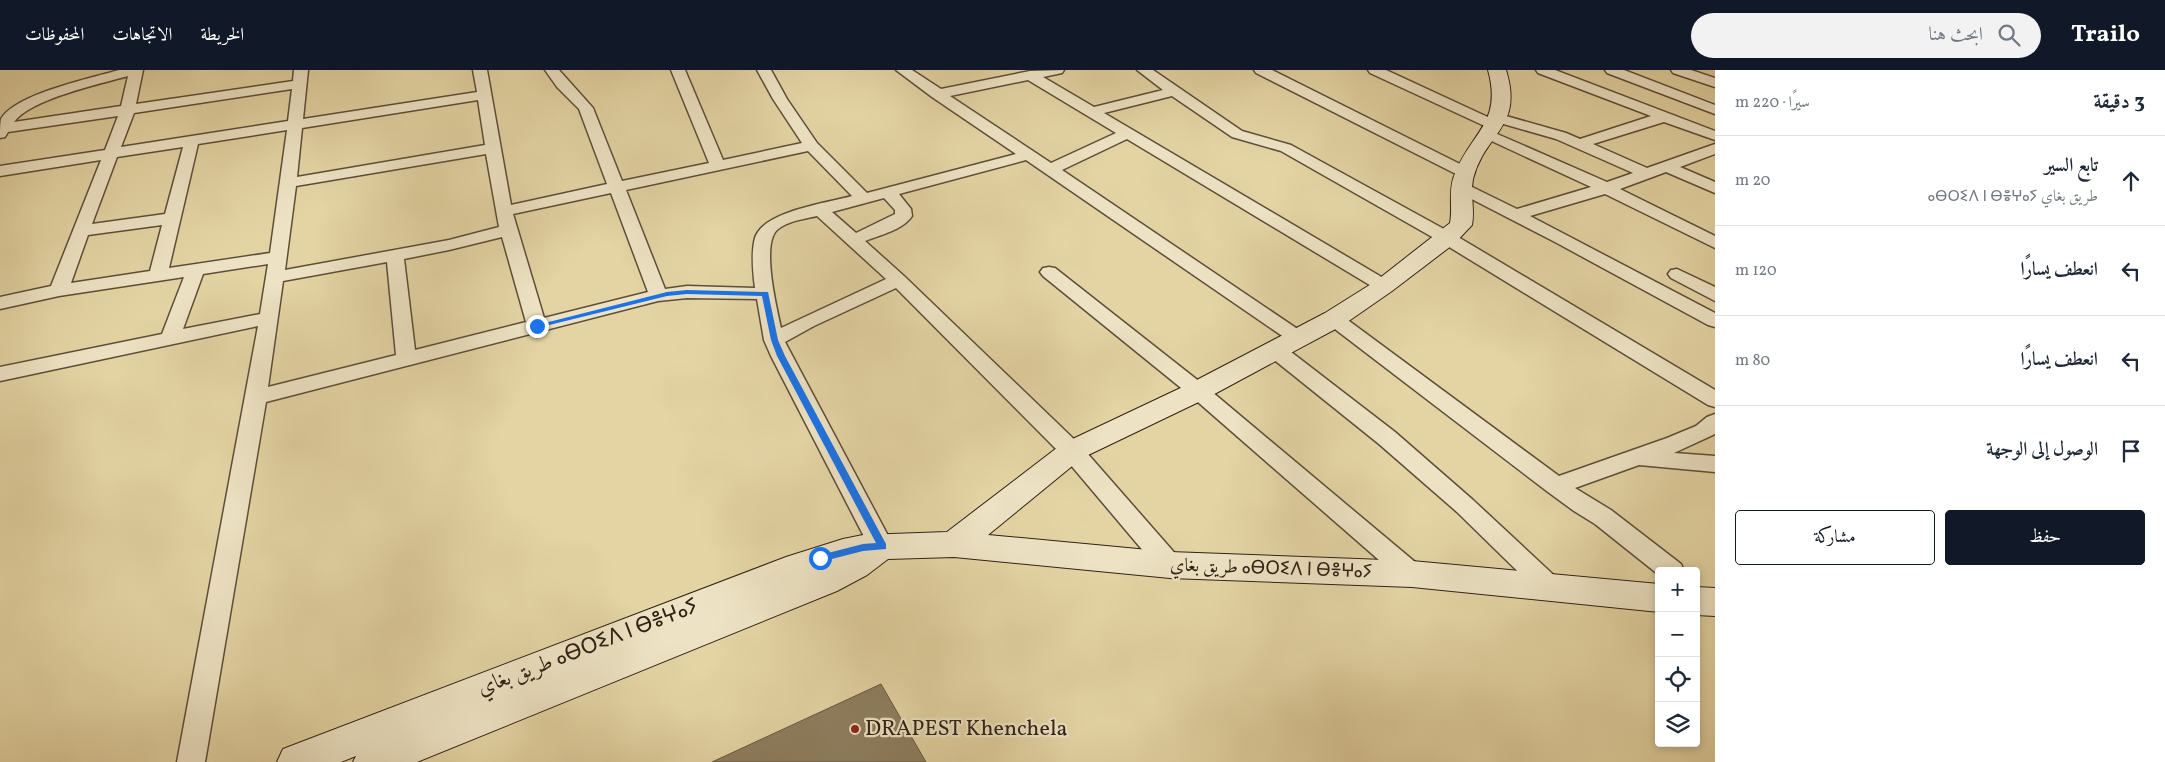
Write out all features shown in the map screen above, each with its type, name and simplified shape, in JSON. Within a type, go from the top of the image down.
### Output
[{"type":"main road","points":[[954,544],[1072,451],[1198,391],[1334,319],[1384,286],[1446,238],[1461,224],[1465,181],[1494,125],[1502,96],[1502,82],[1497,70]]},
{"type":"main road","name":"طريق بغاي ⴰⴱⵔⵉⴷ ⵏ ⴱⴻⵖⴰⵢ","points":[[296,762],[797,566],[842,552],[882,547],[954,544],[1170,565],[1412,574],[1655,598]]},
{"type":"main road","name":"طريق بغاي ⴰⴱⵔⵉⴷ ⵏ ⴱⴻⵖⴰⵢ","points":[[372,762],[826,582],[856,566],[882,547]]},
{"type":"street","points":[[1,130],[11,116],[24,106],[135,70],[128,109],[113,153],[59,290]]},
{"type":"street","points":[[480,70],[508,230],[537,326]]},
{"type":"street","points":[[552,70],[562,84],[586,108],[658,295]]},
{"type":"street","points":[[678,70],[677,72],[718,166]]},
{"type":"street","points":[[764,70],[780,99],[811,146],[862,197]]},
{"type":"street","points":[[903,70],[1298,338]]},
{"type":"street","points":[[937,94],[1017,75],[1057,70]]},
{"type":"street","points":[[1144,70],[1237,134],[1286,148],[1446,238],[1715,400]]},
{"type":"street","points":[[1261,70],[1465,181],[1515,215],[1715,321]]},
{"type":"street","points":[[1375,70],[1494,125],[1606,188],[1715,243]]},
{"type":"street","points":[[1409,70],[1412,87]]},
{"type":"street","points":[[1543,70],[1715,136]]},
{"type":"street","points":[[1612,70],[1715,110]]},
{"type":"street","points":[[1678,70],[1715,83]]},
{"type":"street","points":[[1017,75],[1128,133],[1384,286]]},
{"type":"street","points":[[1,130],[301,77],[276,267],[256,397],[191,762]]},
{"type":"street","points":[[1091,112],[1174,91]]},
{"type":"street","points":[[0,171],[484,94]]},
{"type":"street","points":[[1579,144],[1664,117]]},
{"type":"street","points":[[1494,125],[1560,136],[1646,173]]},
{"type":"street","points":[[1050,170],[1128,133]]},
{"type":"street","points":[[158,275],[192,140]]},
{"type":"street","points":[[504,211],[811,146]]},
{"type":"street","points":[[287,183],[493,148]]},
{"type":"street","points":[[1515,215],[1606,188],[1715,149]]},
{"type":"street","points":[[882,547],[774,340],[766,294],[761,246],[763,234],[768,228],[777,223],[862,197],[1028,155]]},
{"type":"street","points":[[1666,166],[1715,188]]},
{"type":"street","points":[[853,240],[896,222],[904,216],[903,209],[887,191]]},
{"type":"street","points":[[820,210],[898,280],[1072,451],[1170,565]]},
{"type":"street","points":[[82,231],[173,218]]},
{"type":"street","points":[[0,303],[59,290],[195,270],[276,267],[395,255],[449,245],[508,230]]},
{"type":"street","points":[[395,255],[406,359]]},
{"type":"street","points":[[170,339],[195,270]]},
{"type":"street","points":[[1049,272],[1198,391],[1412,574]]},
{"type":"street","points":[[1677,274],[1715,295]]},
{"type":"street","points":[[774,340],[807,322],[898,280]]},
{"type":"street","points":[[256,397],[658,295],[687,292],[766,294]]},
{"type":"street","points":[[0,374],[268,318]]},
{"type":"street","points":[[1334,319],[1556,486],[1582,505],[1603,517],[1667,567]]},
{"type":"street","points":[[1276,350],[1387,438],[1465,506],[1551,588]]},
{"type":"street","points":[[1556,486],[1637,458],[1704,431],[1715,422]]},
{"type":"street","points":[[1637,458],[1715,464]]},
{"type":"street","points":[[1582,505],[1597,521],[1655,571]]},
{"type":"building","name":"DRAPEST Khenchela","points":[[881,684],[926,762],[712,762]]},
{"type":"place","name":"DRAPEST Khenchela","points":[[855,729]]},
{"type":"route","points":[[537,326],[658,295],[687,292],[766,294],[774,340],[781,356],[882,547],[863,548],[820,558]]}]
